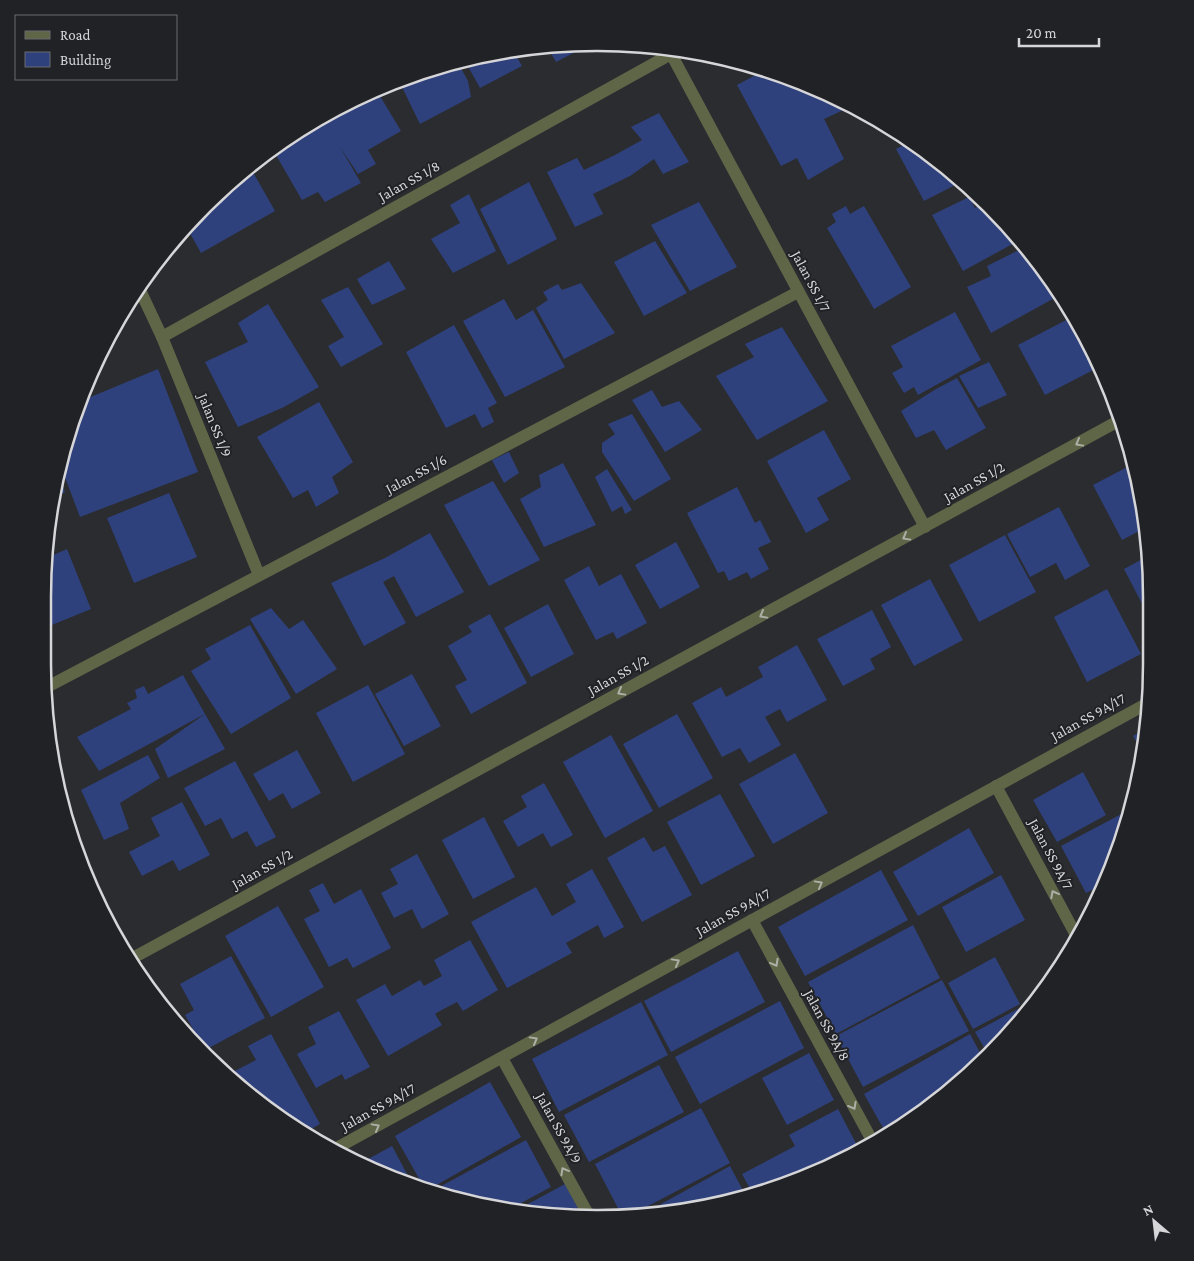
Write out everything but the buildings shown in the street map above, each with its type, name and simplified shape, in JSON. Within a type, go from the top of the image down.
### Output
[{"type":"street","name":"Jalan SS 1/8","points":[[162,336],[664,56]]},
{"type":"street","name":"Jalan SS 1/7","points":[[673,57],[925,527]]},
{"type":"street","name":"Jalan SS 1/6","points":[[52,685],[798,292]]},
{"type":"street","name":"Jalan SS 1/9","points":[[142,295],[162,336],[258,575]]},
{"type":"street","name":"Jalan SS 1/2","points":[[136,957],[1114,423]]},
{"type":"street","name":"Jalan SS 9A/17","points":[[341,1146],[1141,707]]},
{"type":"street","name":"Jalan SS 9A/7","points":[[996,786],[1073,930]]},
{"type":"street","name":"Jalan SS 9A/8","points":[[752,920],[870,1137]]},
{"type":"street","name":"Jalan SS 9A/9","points":[[502,1058],[586,1210]]}]
